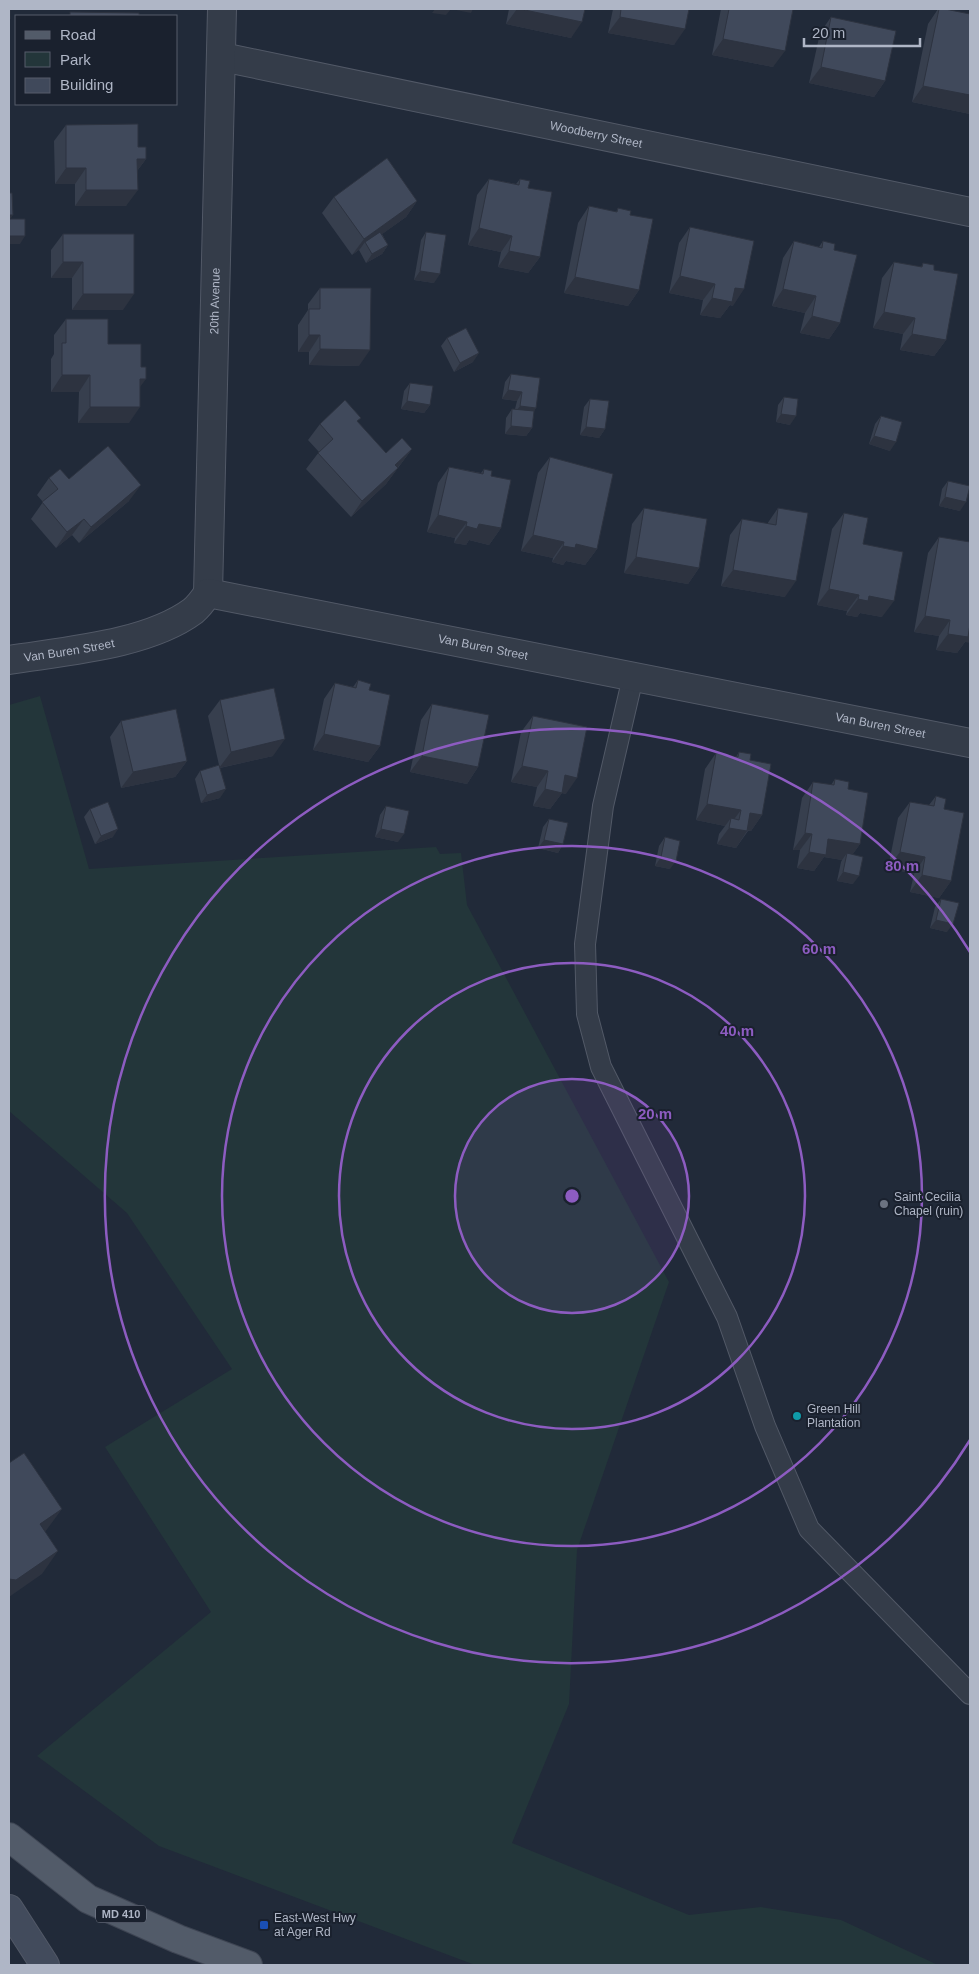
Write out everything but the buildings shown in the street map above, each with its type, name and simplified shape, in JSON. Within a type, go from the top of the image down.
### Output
[{"type":"main road","name":"MD 410","points":[[9,1837],[88,1899],[178,1939],[248,1965]]},
{"type":"main road","points":[[9,1910],[45,1965]]},
{"type":"street","name":"20th Avenue","points":[[208,593],[222,9]]},
{"type":"street","name":"Woodberry Street","points":[[222,57],[970,212]]},
{"type":"street","name":"Van Buren Street","points":[[9,660],[107,644],[148,633],[175,622],[188,614],[195,609],[208,593],[970,742]]},
{"type":"lane","points":[[633,677],[603,806],[585,944],[587,1014],[601,1067],[728,1317],[765,1426],[809,1529],[970,1694]]},
{"type":"green space","points":[[40,696],[89,869],[436,847],[440,854],[461,853],[467,905],[669,1282],[577,1550],[569,1704],[512,1843],[689,1915],[761,1907],[841,1920],[938,1965],[475,1965],[159,1846],[37,1756],[211,1612],[105,1447],[232,1369],[127,1213],[9,1111],[9,705]]},
{"type":"place","name":"Saint Cecilia Chapel (ruin)","points":[[884,1204]]},
{"type":"place","name":"Green Hill Plantation","points":[[797,1416]]},
{"type":"place","name":"East-West Hwy at Ager Rd","points":[[264,1925]]}]
